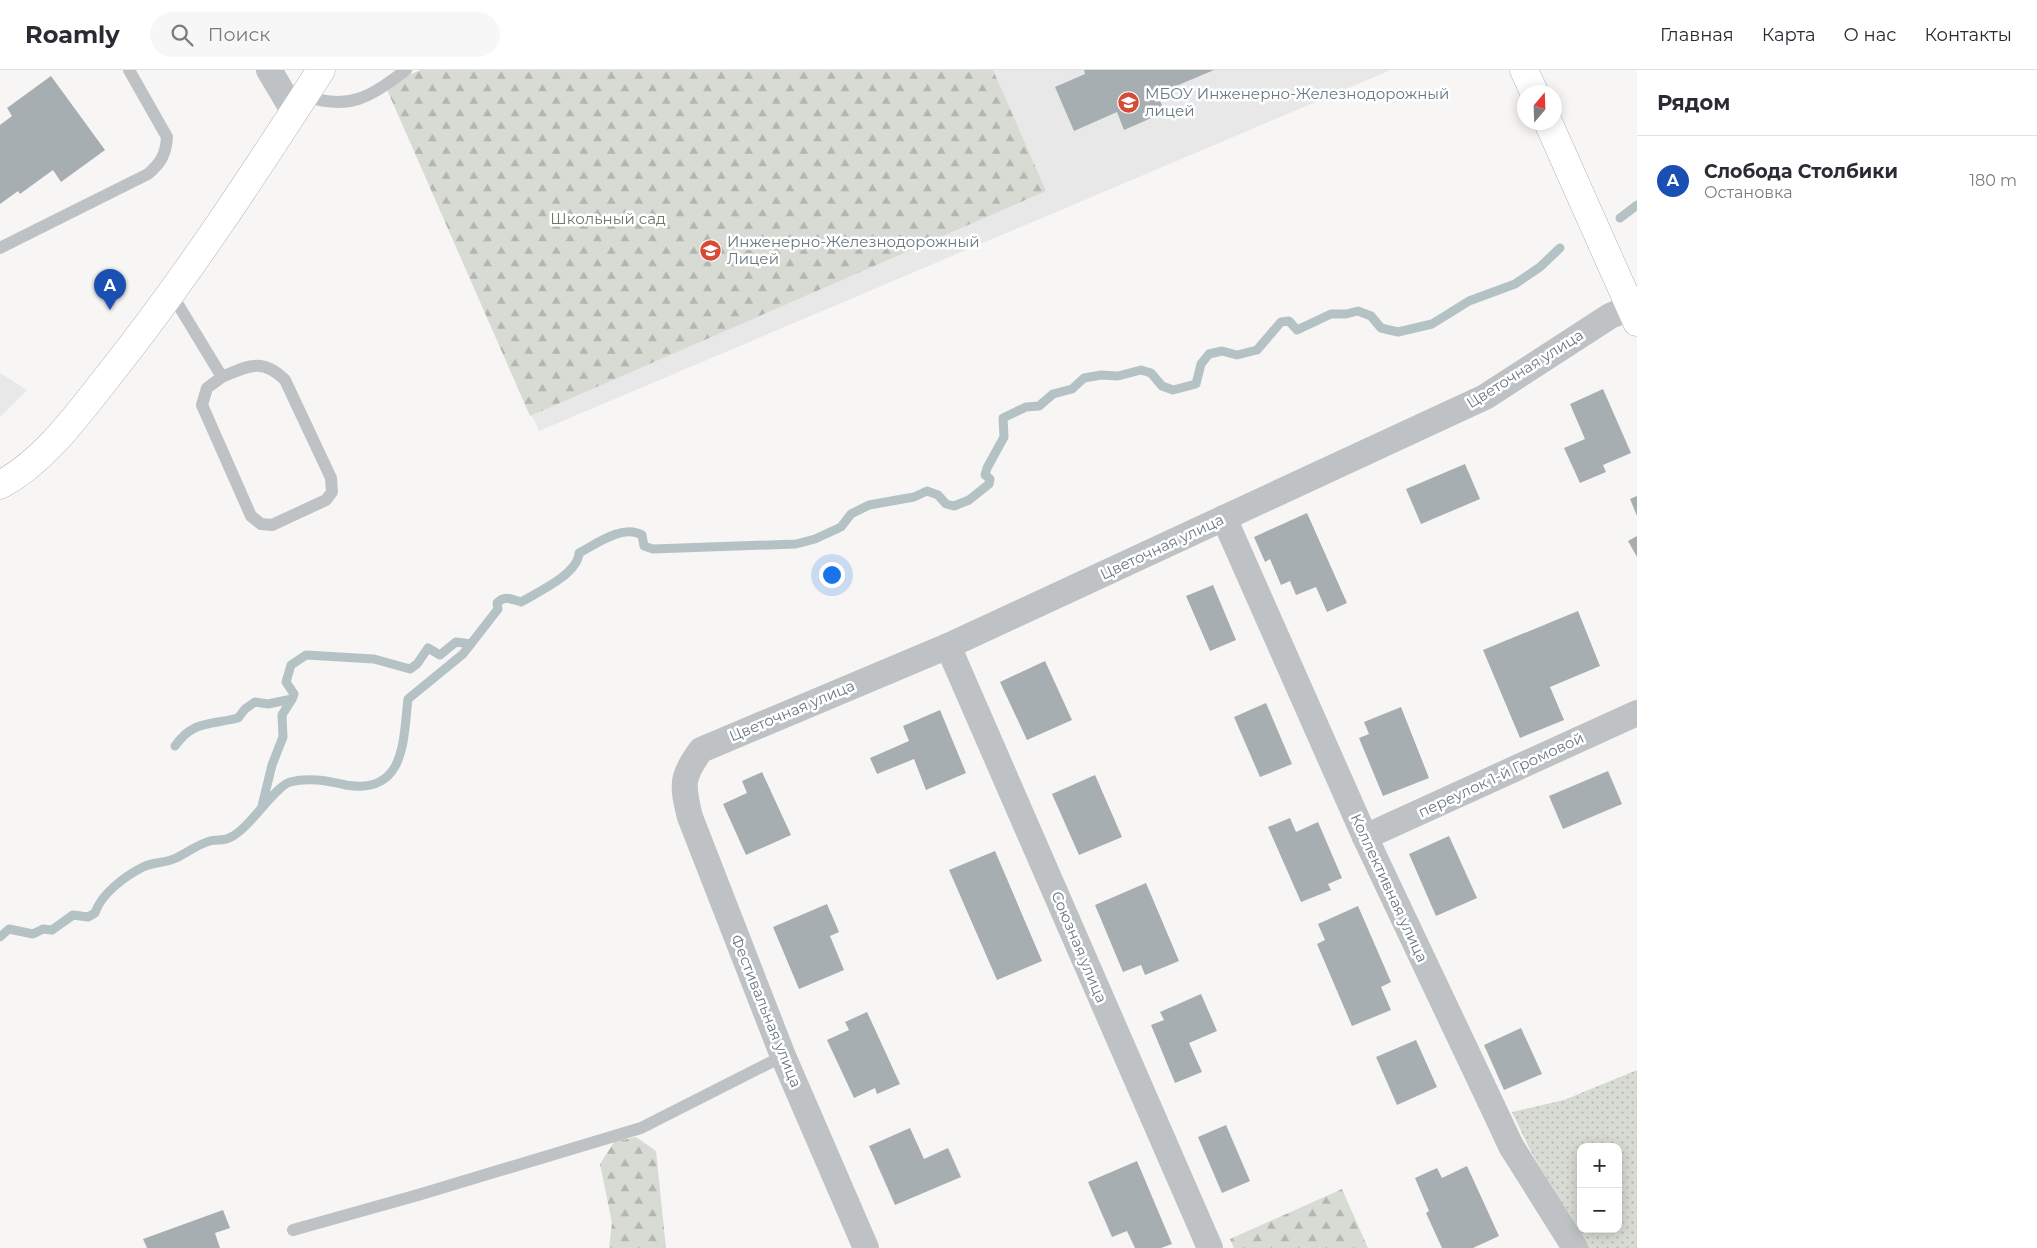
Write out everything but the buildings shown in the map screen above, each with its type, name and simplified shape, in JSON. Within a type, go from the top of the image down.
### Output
[{"type":"main road","points":[[0,485],[38,456],[77,415],[154,318],[321,70]]},
{"type":"main road","points":[[1524,70],[1531,85]]},
{"type":"main road","points":[[1552,130],[1634,315]]},
{"type":"street","points":[[269,70],[299,104]]},
{"type":"street","name":"Цветочная улица","points":[[687,769],[701,750],[948,646],[1485,397],[1610,316],[1634,315]]},
{"type":"street","name":"Коллективная улица","points":[[1224,518],[1365,838],[1511,1146],[1575,1248]]},
{"type":"street","name":"Союзная улица","points":[[948,646],[1210,1248]]},
{"type":"street","name":"переулок 1-й Громовой","points":[[1365,838],[1637,713]]},
{"type":"street","name":"Фестивальная улица","points":[[687,769],[684,787],[690,817],[783,1056],[866,1248]]},
{"type":"lane","points":[[0,248],[148,174],[160,163],[166,149],[167,137],[129,70]]},
{"type":"lane","points":[[299,104],[347,103],[377,91],[406,70]]},
{"type":"lane","points":[[172,292],[222,377]]},
{"type":"lane","points":[[262,365],[275,371],[285,380],[331,478],[332,492],[326,500],[272,526],[260,524],[251,516],[202,405],[207,388],[222,377],[250,366],[262,365]]},
{"type":"lane","points":[[292,1230],[418,1195],[640,1128],[783,1056]]},
{"type":"shaded area","name":"Школьный сад","points":[[421,70],[1391,70],[539,431],[385,85]]},
{"type":"shaded area","points":[[0,373],[27,390],[0,417]]},
{"type":"green space","name":"Школьный сад","points":[[421,70],[993,70],[1046,191],[530,416],[385,85]]},
{"type":"green space","points":[[1637,1070],[1637,1248],[1588,1248],[1579,1233],[1622,1233],[1622,1143],[1577,1143],[1577,1229],[1530,1150],[1512,1112],[1564,1100]]},
{"type":"green space","points":[[636,1137],[656,1151],[666,1248],[609,1248],[612,1223],[600,1164],[614,1142]]},
{"type":"green space","points":[[1342,1189],[1368,1248],[1234,1248],[1230,1239]]},
{"type":"waterway","points":[[1620,218],[1637,205]]},
{"type":"waterway","points":[[0,937],[9,929],[33,934],[43,929],[52,930],[73,915],[88,917],[95,913],[102,899],[114,886],[136,871],[147,865],[172,860],[206,842],[227,839],[236,834],[277,791],[290,782],[311,780],[366,786],[380,782],[391,773],[398,761],[405,731],[408,699],[463,654],[498,609],[497,603],[505,598],[521,602],[547,588],[572,568],[577,561],[579,553],[610,536],[618,533],[635,532],[642,535],[644,546],[653,549],[796,544],[815,539],[841,527],[851,514],[869,505],[914,497],[927,491],[938,495],[946,504],[954,506],[969,500],[989,484],[990,479],[985,475],[1004,437],[1003,418],[1026,407],[1039,406],[1053,394],[1072,389],[1084,378],[1101,375],[1118,376],[1141,370],[1151,373],[1162,386],[1173,390],[1196,384],[1201,364],[1209,354],[1222,351],[1237,355],[1257,350],[1281,322],[1289,321],[1297,330],[1331,314],[1346,314],[1358,311],[1371,316],[1381,328],[1398,332],[1432,324],[1469,301],[1515,284],[1540,267],[1560,248]]},
{"type":"waterway","points":[[175,746],[182,738],[196,728],[238,718],[245,709],[255,702],[268,704],[292,699],[294,694],[286,682],[291,665],[306,655],[374,659],[410,669],[417,664],[428,648],[440,655],[456,642],[471,644]]},
{"type":"waterway","points":[[262,806],[272,765],[283,737],[282,715],[292,699]]},
{"type":"place","name":"МБОУ Инженерно-Железнодорожный лицей","points":[[1129,103]]},
{"type":"place","name":"Инженерно-Железнодорожный Лицей","points":[[711,251]]},
{"type":"place","name":"Слобода Столбики","points":[[110,310]]}]
